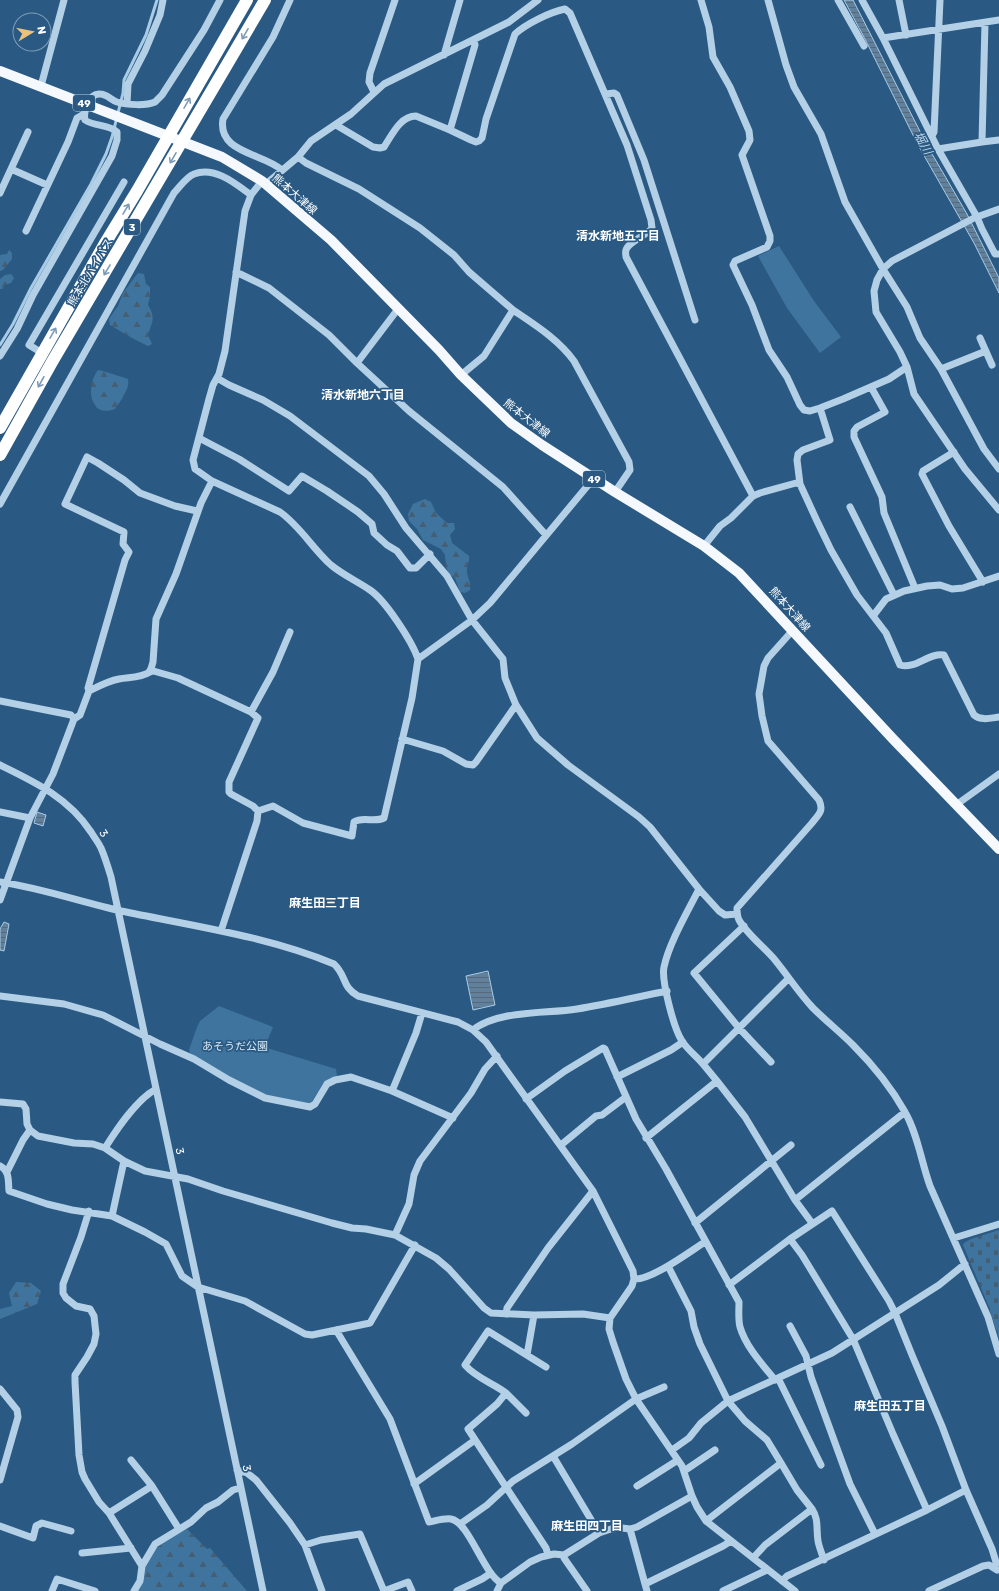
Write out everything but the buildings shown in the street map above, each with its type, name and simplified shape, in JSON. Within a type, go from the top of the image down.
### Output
[{"type":"highway","name":"熊本北バイパス","points":[[0,428],[104,245],[137,191],[247,0]]},
{"type":"highway","name":"熊本北バイパス","points":[[0,455],[52,362],[265,0]]},
{"type":"main road","name":"熊本大津線","points":[[0,71],[222,157],[264,182],[331,240],[461,375],[511,423],[615,492],[704,546],[750,583],[956,805],[999,849]]},
{"type":"street","points":[[41,86],[64,0]]},
{"type":"street","points":[[126,103],[128,84],[145,51],[160,15],[163,0]]},
{"type":"street","points":[[0,356],[17,329],[33,295],[112,156],[117,140],[117,132],[113,128],[91,124],[85,120],[84,114],[87,104],[93,96],[99,93],[106,95],[116,102],[148,104],[156,101],[162,95],[204,30],[220,0]]},
{"type":"street","points":[[282,170],[268,160],[236,147],[228,141],[222,126],[223,119],[273,37],[290,0]]},
{"type":"street","points":[[374,92],[369,82],[370,73],[395,0]]},
{"type":"street","points":[[444,55],[460,0]]},
{"type":"street","points":[[258,811],[273,806],[303,823],[352,836],[354,822],[358,819],[380,820],[385,816],[412,698],[418,659],[406,634],[377,596],[371,590],[331,564],[288,518],[280,512],[212,481],[195,469],[193,460],[209,399],[225,351],[245,211],[251,195],[264,182],[298,157],[311,141],[351,114],[384,84],[509,22],[538,0]]},
{"type":"street","points":[[701,0],[709,27],[713,57],[730,87],[749,131],[750,140],[742,155],[770,241],[767,247],[735,261],[733,265],[752,306],[769,350],[787,377],[800,405],[804,410],[820,408],[871,387],[907,367]]},
{"type":"street","points":[[768,0],[786,65],[794,87],[821,134],[845,202],[883,269],[908,308],[920,338],[941,369],[984,448],[999,469]]},
{"type":"street","points":[[838,0],[864,46]]},
{"type":"street","points":[[862,0],[883,38],[938,149],[995,254],[999,254]]},
{"type":"street","points":[[899,0],[906,35]]},
{"type":"street","points":[[932,136],[934,132],[940,0]]},
{"type":"street","points":[[336,125],[373,147],[380,148],[384,147],[404,119],[410,116],[416,116],[476,142],[482,138],[486,119],[515,34],[520,29],[557,11],[565,9],[570,13],[627,145],[651,220],[652,228],[648,233],[629,245],[626,250],[626,257],[753,496]]},
{"type":"street","points":[[883,38],[999,20]]},
{"type":"street","points":[[982,142],[985,23]]},
{"type":"street","points":[[450,130],[475,44],[474,40]]},
{"type":"street","points":[[606,94],[614,93],[617,95],[644,160],[695,320]]},
{"type":"street","points":[[26,231],[68,142],[77,118],[84,114]]},
{"type":"street","points":[[0,193],[28,132]]},
{"type":"street","points":[[938,149],[999,140]]},
{"type":"street","points":[[298,157],[306,163],[354,186],[420,228],[454,255],[469,272],[513,310],[566,349],[629,462],[630,470],[615,492]]},
{"type":"street","points":[[11,170],[47,185]]},
{"type":"street","points":[[0,504],[170,200],[181,185],[194,174],[207,172],[219,175],[251,195]]},
{"type":"street","points":[[42,353],[29,345],[124,182]]},
{"type":"street","points":[[999,209],[959,226],[892,261],[883,269],[877,280],[874,291],[876,312],[900,352],[907,367],[914,394],[965,468],[999,510]]},
{"type":"street","points":[[91,237],[104,245]]},
{"type":"street","points":[[236,272],[269,288],[328,335],[409,411],[503,487],[546,535]]},
{"type":"street","points":[[357,363],[398,309]]},
{"type":"street","points":[[461,375],[484,356],[513,310]]},
{"type":"street","points":[[980,338],[992,365]]},
{"type":"street","points":[[941,369],[986,351]]},
{"type":"street","points":[[217,378],[263,400],[290,416],[369,476],[384,494],[406,528],[430,554],[447,576],[472,620],[503,659],[505,678],[516,705],[537,738],[568,765],[639,817],[650,827],[699,889],[720,911],[725,915],[737,914]]},
{"type":"street","points":[[871,387],[885,412],[857,427],[854,431],[854,437],[882,497],[884,513],[915,588]]},
{"type":"street","points":[[820,408],[830,440],[803,450],[798,454],[797,460],[800,484],[831,550],[857,595],[886,633],[900,665],[906,666],[937,654],[944,655],[947,658],[974,715],[977,718],[999,717]]},
{"type":"street","points":[[199,438],[239,459],[289,490],[302,476],[327,491],[358,512],[372,524],[374,533],[387,545],[397,551],[410,568],[416,568],[430,554]]},
{"type":"street","points":[[954,452],[923,471],[922,474],[949,526],[982,582]]},
{"type":"street","points":[[0,900],[3,883],[30,818],[53,774],[74,719],[80,715],[89,691],[88,688],[125,560],[129,552],[123,544],[124,532],[65,504],[87,457],[124,480],[140,493],[175,506],[198,511]]},
{"type":"street","points":[[418,659],[472,620],[490,603],[594,478]]},
{"type":"street","points":[[89,691],[118,679],[142,676],[150,670],[153,662],[156,619],[176,574],[198,511],[212,481]]},
{"type":"street","points":[[704,546],[720,526],[731,518],[753,496],[796,483],[800,484]]},
{"type":"street","points":[[850,507],[894,595]]},
{"type":"street","points":[[873,616],[883,602],[894,595],[915,588],[940,585],[952,589],[963,588],[999,576]]},
{"type":"street","points":[[793,630],[768,658],[764,666],[759,694],[762,716],[768,741],[819,800],[822,807],[821,811],[812,823],[737,908],[737,914],[739,920],[775,960],[788,979],[812,1007],[853,1045],[872,1066],[890,1088],[905,1112],[916,1134],[923,1166],[930,1186],[988,1317],[999,1354]]},
{"type":"street","points":[[251,712],[272,672],[290,632]]},
{"type":"street","points":[[150,670],[178,678],[251,712],[258,718],[229,782],[229,792],[253,806],[258,811]]},
{"type":"street","points":[[0,701],[71,715],[74,719]]},
{"type":"street","points":[[402,739],[443,751],[466,764],[473,764],[476,762],[516,705]]},
{"type":"street","name":"3","points":[[0,765],[29,778],[61,799],[76,812],[100,846],[111,877],[263,1591]]},
{"type":"street","points":[[956,805],[999,774]]},
{"type":"street","points":[[221,931],[257,821],[258,811]]},
{"type":"street","points":[[0,812],[30,818]]},
{"type":"street","points":[[3,883],[119,910],[234,933],[282,946],[327,962],[339,968],[346,986],[350,991],[358,996],[458,1022],[473,1030],[486,1042],[497,1056],[526,1099],[561,1145],[593,1191],[633,1271],[634,1279],[632,1286],[610,1318],[609,1329],[626,1379],[636,1399],[678,1460],[684,1471],[697,1507],[706,1521],[795,1591]]},
{"type":"street","points":[[699,889],[667,956],[663,969],[672,1019],[683,1042],[745,1117],[795,1200],[812,1223]]},
{"type":"street","points":[[744,926],[694,973],[739,1028],[771,1062]]},
{"type":"street","points":[[702,1064],[788,979]]},
{"type":"street","points":[[473,1030],[479,1025],[509,1016],[575,1010],[666,991]]},
{"type":"street","points":[[0,996],[64,1004],[103,1015],[145,1037],[189,1057],[229,1080],[265,1098],[310,1108],[315,1104],[327,1084],[344,1077],[351,1077],[392,1091],[452,1118]]},
{"type":"street","points":[[392,1091],[416,1033],[422,1013]]},
{"type":"street","points":[[617,1077],[671,1050],[683,1042]]},
{"type":"street","points":[[526,1099],[590,1055],[603,1048],[605,1049],[646,1138],[666,1169],[739,1302],[740,1326],[744,1336],[752,1350],[776,1379],[821,1465]]},
{"type":"street","points":[[395,1235],[409,1204],[414,1175],[420,1161],[471,1093],[485,1069],[497,1056]]},
{"type":"street","points":[[646,1138],[716,1081]]},
{"type":"street","points":[[105,1148],[113,1135],[136,1107],[148,1094],[156,1089]]},
{"type":"street","points":[[561,1145],[596,1116],[602,1114],[626,1097]]},
{"type":"street","points":[[0,1102],[23,1104],[26,1109],[27,1124],[30,1130],[38,1136],[47,1139],[93,1144],[105,1148],[124,1161],[145,1171],[188,1179],[223,1192],[332,1224],[395,1235],[436,1258],[449,1269],[484,1308],[491,1313],[534,1315],[583,1314],[610,1318]]},
{"type":"street","points":[[795,1200],[905,1112]]},
{"type":"street","points":[[7,1172],[23,1140],[30,1130]]},
{"type":"street","points":[[695,1223],[791,1145]]},
{"type":"street","points":[[112,1216],[124,1161]]},
{"type":"street","points":[[0,1166],[5,1168],[7,1172],[9,1191],[47,1204],[72,1210],[88,1211],[112,1216],[166,1244],[182,1276],[198,1287],[245,1301],[305,1334],[312,1335],[370,1322],[415,1245]]},
{"type":"street","points":[[506,1314],[507,1308],[548,1248],[593,1191]]},
{"type":"street","points":[[729,1284],[832,1210],[896,1313],[942,1426],[966,1490],[992,1549],[997,1570]]},
{"type":"street","points":[[88,1211],[81,1237],[63,1284],[63,1294],[66,1298],[76,1306],[90,1308],[94,1316],[96,1334],[94,1344],[88,1357],[75,1375],[78,1442],[82,1472],[99,1502],[108,1513],[142,1566]]},
{"type":"street","points":[[954,1238],[999,1224]]},
{"type":"street","points":[[790,1239],[853,1338],[927,1510]]},
{"type":"street","points":[[634,1279],[642,1279],[668,1266],[705,1242]]},
{"type":"street","points":[[672,1450],[689,1438],[701,1423],[728,1401],[832,1352],[939,1285],[965,1264]]},
{"type":"street","points":[[668,1266],[691,1311],[694,1327],[706,1358],[728,1401],[745,1421],[767,1440],[797,1490],[815,1514],[817,1521],[818,1542],[824,1560]]},
{"type":"street","points":[[527,1355],[534,1315]]},
{"type":"street","points":[[790,1326],[808,1364],[811,1377],[847,1477],[875,1534]]},
{"type":"street","points":[[336,1330],[390,1419],[429,1522],[451,1519],[460,1524],[491,1573],[497,1581],[501,1583]]},
{"type":"street","points":[[526,1413],[497,1386],[471,1372],[465,1366],[488,1331],[546,1366]]},
{"type":"street","points":[[460,1524],[487,1505],[513,1481],[602,1424],[636,1399],[664,1387]]},
{"type":"street","points":[[0,1389],[17,1410],[18,1417],[0,1480]]},
{"type":"street","points":[[506,1394],[497,1404],[468,1429],[546,1548],[548,1555]]},
{"type":"street","points":[[414,1484],[475,1440]]},
{"type":"street","points":[[684,1471],[715,1450]]},
{"type":"street","points":[[553,1456],[600,1533]]},
{"type":"street","points":[[131,1460],[152,1486],[179,1530]]},
{"type":"street","points":[[637,1486],[678,1460]]},
{"type":"street","points":[[706,1521],[781,1463]]},
{"type":"street","points":[[237,1470],[247,1473],[256,1480],[290,1523],[305,1545],[322,1591]]},
{"type":"street","points":[[108,1513],[152,1486]]},
{"type":"street","points":[[134,1591],[140,1580],[142,1566],[155,1544],[191,1522],[206,1508],[218,1502],[233,1490],[240,1488]]},
{"type":"street","points":[[782,1581],[787,1576],[824,1560],[966,1490]]},
{"type":"street","points":[[497,1591],[501,1583],[530,1562],[540,1557],[548,1555],[564,1555],[600,1533],[611,1529],[630,1529],[637,1527],[692,1496]]},
{"type":"street","points":[[753,1558],[765,1545],[812,1509]]},
{"type":"street","points":[[0,1526],[33,1538],[36,1526],[42,1523],[71,1531]]},
{"type":"street","points":[[630,1529],[646,1587],[730,1541]]},
{"type":"street","points":[[305,1545],[321,1540],[360,1534],[384,1591],[408,1582],[412,1591]]},
{"type":"street","points":[[82,1553],[131,1548]]},
{"type":"street","points":[[564,1555],[564,1558],[587,1591]]},
{"type":"street","points":[[929,1591],[984,1566],[990,1565],[997,1570]]},
{"type":"street","points":[[724,1591],[767,1570]]},
{"type":"street","points":[[457,1591],[491,1573]]},
{"type":"street","points":[[52,1591],[57,1579],[95,1591]]},
{"type":"green space","points":[[779,246],[814,301],[841,337],[820,353],[787,308],[758,256]]},
{"type":"green space","points":[[9,250],[12,253],[12,259],[3,270],[0,271],[0,255],[7,254]]},
{"type":"green space","points":[[138,273],[144,274],[146,284],[150,287],[148,305],[153,317],[148,335],[152,344],[148,346],[110,325],[109,319],[118,306],[123,293]]},
{"type":"green space","points":[[11,274],[14,278],[11,283],[0,289],[0,279],[5,275]]},
{"type":"green space","points":[[98,370],[128,379],[128,387],[115,409],[106,411],[99,409],[92,399],[92,384],[94,376]]},
{"type":"green space","points":[[425,499],[431,502],[436,513],[447,523],[454,523],[455,529],[450,535],[452,543],[469,556],[467,570],[470,590],[465,593],[460,592],[455,578],[449,574],[446,567],[445,555],[441,549],[423,540],[417,529],[409,521],[408,514],[413,504]]},
{"type":"green space","name":"あそうだ公園","points":[[219,1006],[273,1027],[266,1044],[267,1048],[336,1069],[337,1076],[323,1084],[309,1104],[265,1095],[231,1079],[191,1055],[189,1050],[200,1021]]},
{"type":"green space","points":[[999,1230],[999,1339],[989,1307],[963,1245],[971,1239]]},
{"type":"green space","points":[[16,1282],[31,1283],[41,1291],[37,1304],[0,1319],[0,1309],[12,1306],[9,1293]]},
{"type":"green space","points":[[187,1529],[207,1549],[210,1548],[247,1591],[137,1591],[146,1563],[155,1548],[166,1540]]},
{"type":"water","name":"堀川","points":[[844,0],[853,0],[928,147],[967,214],[999,278],[999,293],[974,243],[918,145]]},
{"type":"water","points":[[37,812],[46,815],[43,826],[34,823]]},
{"type":"water","points":[[4,922],[9,924],[4,951],[0,950],[0,929]]},
{"type":"water","points":[[488,971],[495,1005],[473,1010],[466,976]]},
{"type":"waterway","points":[[0,345],[91,184],[106,154],[112,137],[123,93],[124,80],[146,35],[157,0]]},
{"type":"district","name":"清水新地五丁目","points":[[618,236]]},
{"type":"district","name":"清水新地六丁目","points":[[363,395]]},
{"type":"district","name":"麻生田三丁目","points":[[325,903]]},
{"type":"district","name":"麻生田五丁目","points":[[890,1406]]},
{"type":"district","name":"麻生田四丁目","points":[[587,1526]]}]
